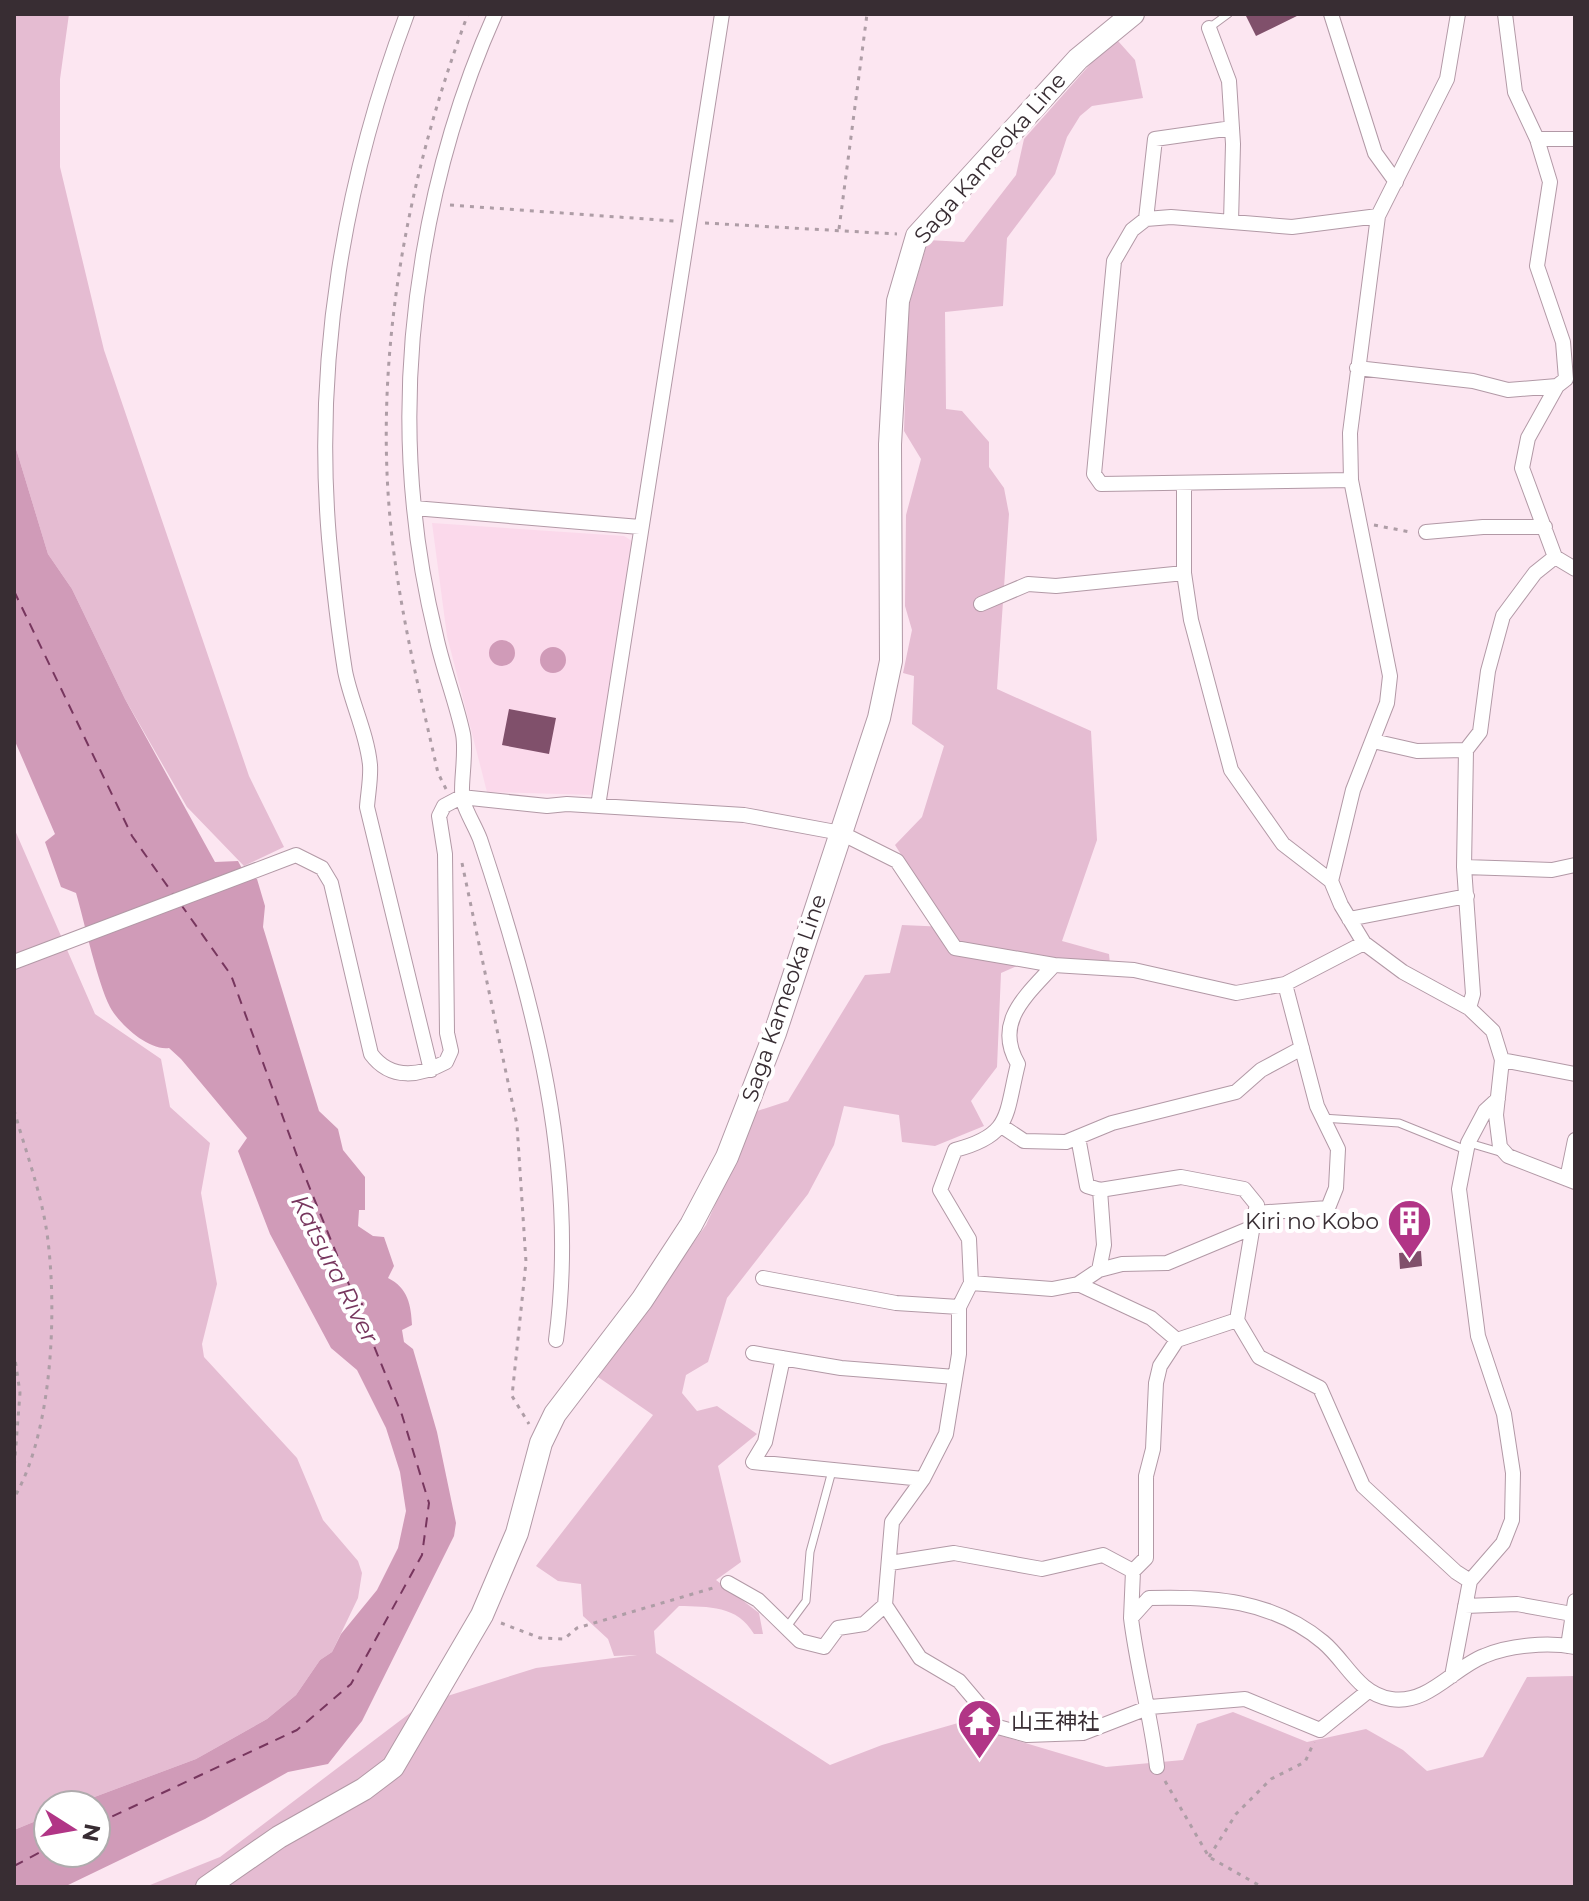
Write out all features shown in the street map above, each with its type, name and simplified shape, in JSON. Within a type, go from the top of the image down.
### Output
[{"type":"main road","name":"Saga Kameoka Line","points":[[207,1887],[279,1837],[364,1789],[393,1767],[482,1615],[517,1533],[541,1443],[555,1414],[642,1300],[691,1225],[727,1157],[775,1033],[879,718],[891,661],[890,444],[898,301],[910,250],[917,236],[1078,59],[1133,14]]},
{"type":"street","points":[[407,14],[362,154],[339,266],[327,356],[328,507],[346,673],[370,764],[367,807],[431,1070]]},
{"type":"street","points":[[495,14],[449,143],[426,249],[415,323],[411,422],[414,508],[435,634],[463,735],[467,764],[461,797],[478,834],[508,930],[544,1065],[556,1131],[563,1212],[563,1291],[556,1340]]},
{"type":"street","points":[[598,806],[722,14]]},
{"type":"street","points":[[1331,14],[1375,153],[1396,182]]},
{"type":"street","points":[[1331,881],[1353,790],[1387,703],[1390,676],[1351,480],[1350,433],[1378,216],[1447,79],[1458,14]]},
{"type":"street","points":[[1505,14],[1515,92],[1537,139],[1550,182],[1537,266],[1563,342],[1566,382],[1528,438],[1522,468],[1555,557],[1575,569]]},
{"type":"street","points":[[1209,28],[1229,81],[1231,222]]},
{"type":"street","points":[[1146,219],[1155,139],[1232,128]]},
{"type":"street","points":[[1537,139],[1575,139]]},
{"type":"street","points":[[1351,480],[1101,484],[1094,474],[1114,261],[1132,230],[1146,219],[1171,217],[1292,227],[1378,216]]},
{"type":"street","points":[[1357,368],[1473,381],[1508,390],[1566,382]]},
{"type":"street","points":[[1184,485],[1184,573],[1199,656],[1231,770],[1283,844],[1331,881],[1364,943],[1403,972],[1469,1008],[1493,1031],[1502,1060],[1497,1135],[1505,1153],[1571,1180],[1575,1140]]},
{"type":"street","points":[[414,508],[640,527]]},
{"type":"street","points":[[1426,532],[1483,527],[1545,527]]},
{"type":"street","points":[[1469,1008],[1473,994],[1464,867],[1466,750],[1480,732],[1488,671],[1503,616],[1535,573],[1555,557]]},
{"type":"street","points":[[981,604],[1028,584],[1056,586],[1184,573]]},
{"type":"street","points":[[1373,741],[1417,751],[1466,750]]},
{"type":"street","points":[[14,962],[296,855],[322,868],[331,883],[371,1054],[378,1064],[407,1075],[431,1070],[446,1062],[451,1051],[447,1033],[445,854],[439,816],[444,806],[461,797],[547,806],[744,815],[841,833],[897,861],[955,948],[1054,965],[1134,970],[1236,993],[1285,984],[1364,943]]},
{"type":"street","points":[[1464,867],[1552,870],[1575,865]]},
{"type":"street","points":[[1349,919],[1467,896]]},
{"type":"street","points":[[1054,965],[1020,1003],[1010,1024],[1008,1047],[1018,1064],[1003,1127],[987,1140],[955,1150],[940,1190],[969,1239],[971,1283],[959,1307],[955,1377],[946,1434],[923,1479],[892,1522],[885,1605],[920,1658],[959,1681],[998,1727],[1027,1735],[1083,1733],[1150,1707],[1245,1699],[1320,1730],[1367,1692]]},
{"type":"street","points":[[971,1283],[1052,1289],[1078,1284],[1099,1270],[1122,1264],[1167,1263],[1253,1221],[1328,1208],[1336,1188],[1338,1149],[1322,1118],[1285,984]]},
{"type":"street","points":[[1003,1127],[1024,1141],[1044,1144],[1078,1137],[1112,1123],[1236,1092],[1261,1070],[1302,1048]]},
{"type":"street","points":[[1502,1060],[1575,1074]]},
{"type":"street","points":[[1452,1676],[1470,1581],[1503,1543],[1512,1520],[1513,1473],[1504,1414],[1478,1336],[1459,1189],[1467,1146],[1485,1111],[1498,1099]]},
{"type":"street","points":[[1078,1137],[1087,1186],[1100,1190],[1181,1177],[1244,1189],[1257,1205],[1237,1320],[1259,1357],[1320,1388],[1363,1486],[1470,1581]]},
{"type":"street","points":[[1099,1270],[1104,1245],[1100,1190]]},
{"type":"street","points":[[763,1278],[896,1303],[959,1307]]},
{"type":"street","points":[[1078,1284],[1151,1318],[1177,1340]]},
{"type":"street","points":[[1157,1767],[1150,1707],[1136,1656],[1131,1618],[1133,1571],[1146,1558],[1146,1476],[1153,1449],[1156,1383],[1160,1366],[1177,1340],[1237,1320]]},
{"type":"street","points":[[753,1353],[841,1368],[955,1377]]},
{"type":"street","points":[[783,1358],[765,1442],[753,1462],[923,1479]]},
{"type":"street","points":[[890,1563],[954,1553],[1042,1569],[1103,1555],[1133,1571]]},
{"type":"street","points":[[728,1583],[758,1600],[800,1641],[824,1647],[838,1628],[864,1624],[885,1605]]},
{"type":"street","points":[[1131,1618],[1149,1598],[1195,1597],[1227,1599],[1290,1617],[1325,1643],[1367,1692],[1394,1700],[1435,1689],[1483,1656],[1522,1647],[1572,1647],[1574,1607],[1517,1604],[1465,1606]]},
{"type":"lane","points":[[1209,28],[1228,14]]},
{"type":"lane","points":[[1322,1118],[1399,1123],[1467,1146],[1505,1153]]},
{"type":"lane","points":[[786,1628],[806,1601],[810,1552],[833,1469]]},
{"type":"path","points":[[839,229],[867,14]]},
{"type":"path","points":[[1362,523],[1426,532]]},
{"type":"path","points":[[469,912],[499,1029],[517,1125],[526,1262],[512,1396],[541,1443]]},
{"type":"path","points":[[14,1110],[48,1240],[52,1333],[28,1475],[14,1498]]},
{"type":"path","points":[[14,1352],[20,1393],[14,1470]]},
{"type":"path","points":[[482,1615],[540,1638],[564,1639],[577,1628],[633,1614],[728,1583]]},
{"type":"path","points":[[1209,1857],[1236,1814],[1271,1779],[1305,1762],[1320,1730]]},
{"type":"path","points":[[1157,1767],[1209,1857],[1262,1887]]},
{"type":"shaded area","points":[[14,14],[69,14],[60,79],[60,167],[104,350],[249,776],[284,847],[244,866],[187,807],[125,699],[72,589],[48,554],[14,442]]},
{"type":"shaded area","points":[[1118,41],[1135,60],[1143,98],[1092,106],[1080,116],[1067,137],[1055,174],[1007,238],[1003,306],[945,312],[946,409],[962,411],[989,442],[989,467],[1004,488],[1009,514],[997,689],[1091,731],[1097,840],[1062,941],[1109,954],[1110,964],[1040,956],[1001,973],[997,1067],[971,1101],[984,1126],[935,1146],[902,1142],[899,1115],[844,1106],[834,1145],[808,1194],[727,1298],[708,1362],[686,1375],[682,1393],[697,1411],[717,1406],[757,1434],[718,1466],[741,1562],[716,1580],[759,1613],[763,1634],[754,1634],[731,1613],[679,1606],[654,1631],[656,1653],[830,1765],[882,1745],[958,1723],[1106,1767],[1183,1760],[1197,1724],[1233,1712],[1307,1742],[1366,1729],[1403,1750],[1427,1771],[1483,1757],[1527,1677],[1575,1676],[1575,1887],[145,1887],[220,1857],[422,1704],[536,1668],[637,1655],[614,1656],[608,1639],[583,1616],[581,1584],[558,1581],[536,1566],[653,1415],[598,1377],[706,1225],[757,1111],[788,1101],[865,975],[890,973],[902,925],[947,927],[895,845],[922,817],[944,746],[912,724],[914,676],[903,673],[912,630],[905,606],[906,515],[921,459],[904,431],[908,308],[928,240],[964,242],[1016,175],[1024,139],[1101,52]]},
{"type":"shaded area","points":[[432,523],[624,536],[632,541],[594,795],[487,792],[447,636]]},
{"type":"shaded area","points":[[14,828],[95,1014],[161,1059],[170,1107],[210,1143],[201,1193],[217,1284],[202,1344],[204,1357],[297,1458],[323,1520],[358,1561],[362,1573],[358,1598],[332,1652],[320,1660],[296,1695],[267,1719],[196,1759],[112,1790],[32,1789],[32,1823],[14,1830]]},
{"type":"water","name":"Katsura River","points":[[14,442],[48,554],[72,589],[125,699],[215,862],[238,861],[247,878],[257,879],[265,906],[263,927],[319,1111],[338,1129],[343,1150],[365,1177],[365,1210],[359,1210],[358,1226],[373,1236],[384,1237],[394,1266],[388,1278],[400,1287],[409,1304],[412,1325],[402,1330],[404,1342],[413,1349],[437,1432],[456,1523],[454,1536],[362,1721],[328,1764],[288,1772],[205,1819],[112,1864],[112,1790],[196,1759],[267,1719],[296,1695],[377,1590],[398,1548],[406,1511],[400,1472],[386,1428],[357,1370],[331,1348],[270,1234],[238,1151],[247,1138],[181,1059],[169,1048],[144,1041],[128,1029],[110,1007],[100,983],[76,893],[61,887],[45,842],[55,834],[14,739]]},
{"type":"water","points":[[502,640],[511,644],[515,653],[511,662],[502,666],[493,662],[489,653],[493,644]]},
{"type":"water","points":[[553,647],[562,651],[566,660],[562,669],[553,673],[544,669],[540,660],[544,651]]},
{"type":"water","points":[[32,1823],[32,1869],[101,1869],[64,1887],[14,1887],[14,1830]]},
{"type":"building","points":[[1245,14],[1301,14],[1256,36]]},
{"type":"building","points":[[509,709],[556,718],[549,754],[502,745]]},
{"type":"building","name":"Kiri no Kobo","points":[[1421,1251],[1422,1266],[1400,1269],[1399,1253]]},
{"type":"ferry route","points":[[14,591],[132,836],[173,894]]},
{"type":"ferry route","points":[[112,1817],[297,1730],[351,1684],[422,1555],[429,1503],[402,1415],[300,1164],[231,975],[182,906]]},
{"type":"ferry route","points":[[14,1866],[32,1856]]},
{"type":"place","name":"Kiri no Kobo","points":[[1410,1260]]},
{"type":"place","name":"山王神社","points":[[980,1760]]}]
